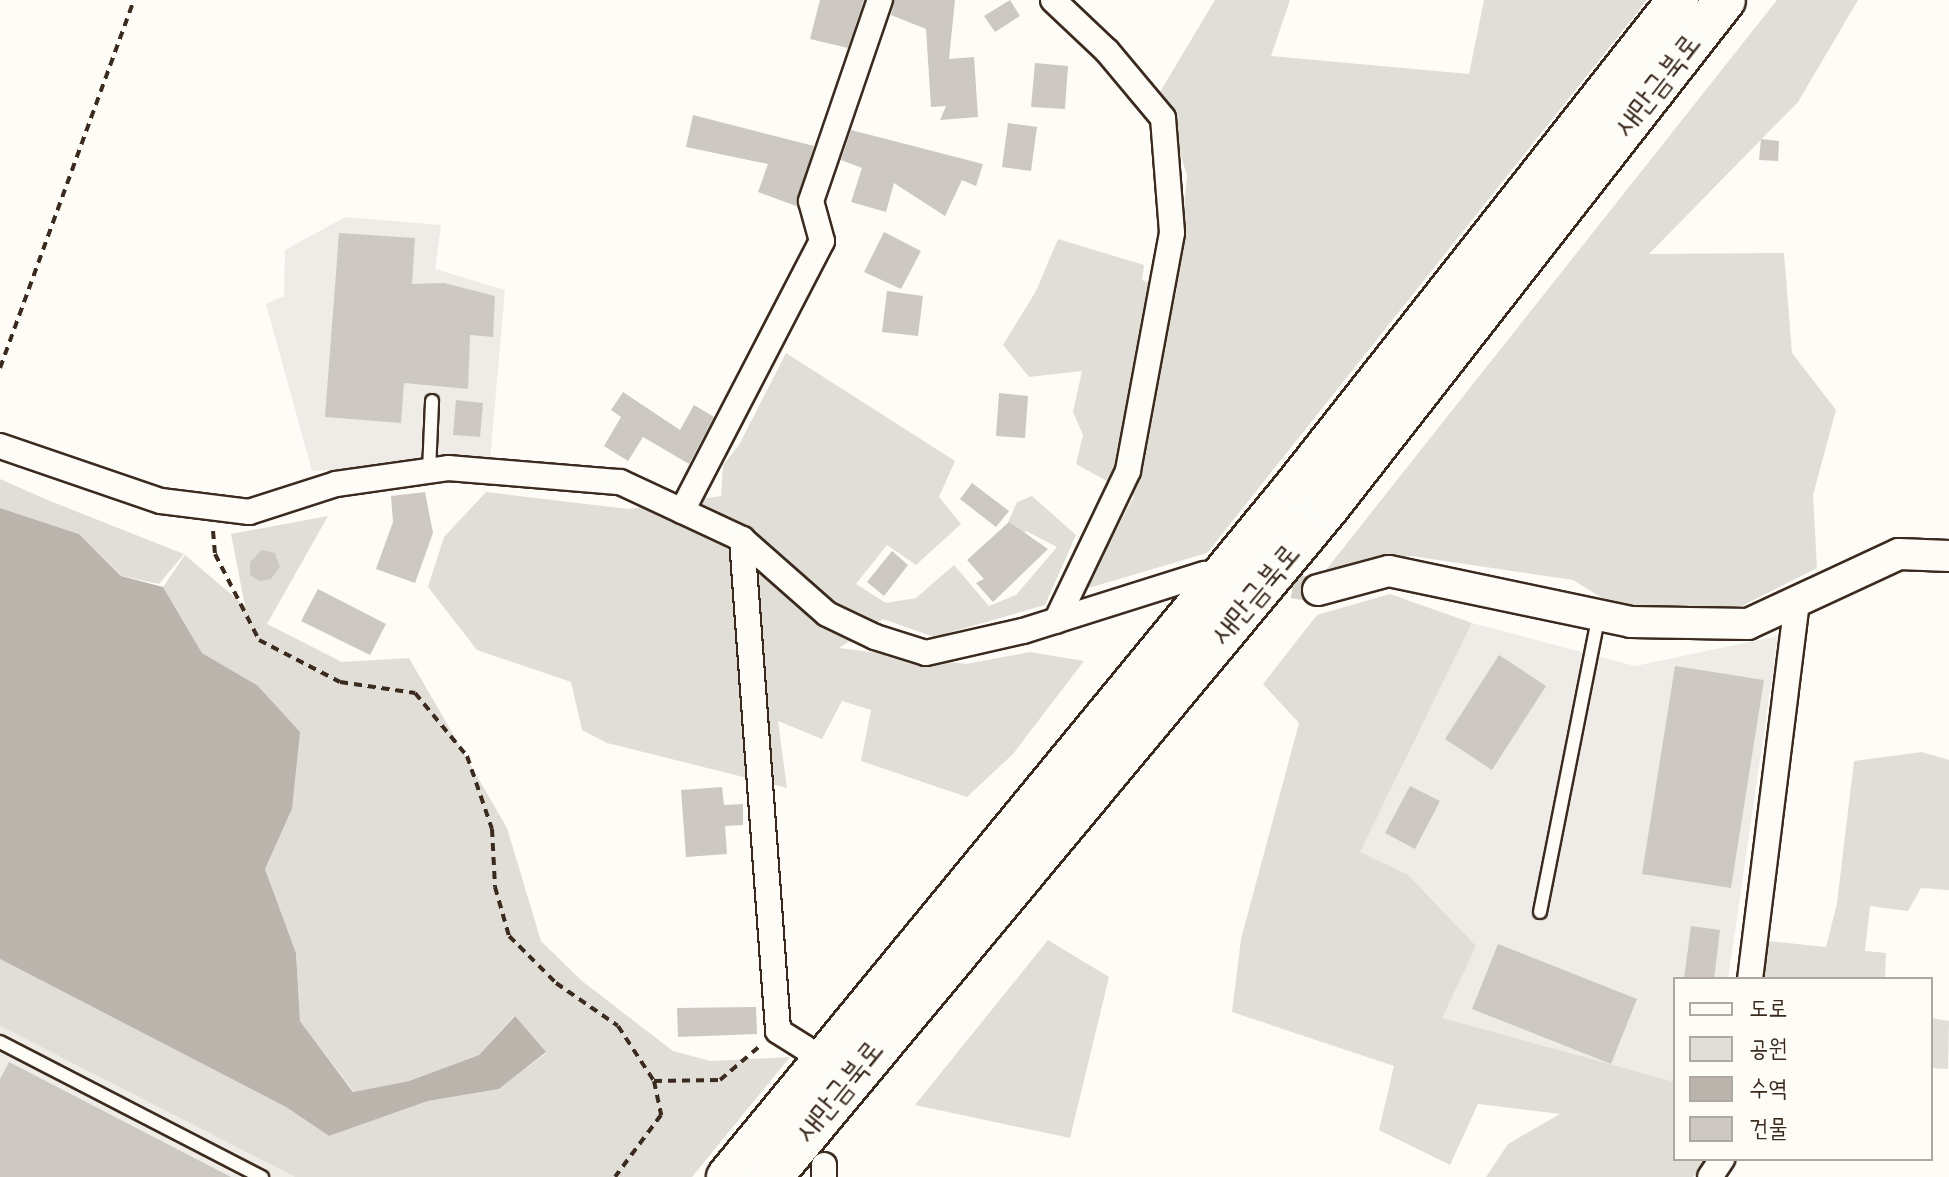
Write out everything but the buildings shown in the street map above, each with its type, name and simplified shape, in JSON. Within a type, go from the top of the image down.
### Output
[{"type":"highway","name":"새만금북로","points":[[727,1177],[1295,486],[1678,0]]},
{"type":"highway","name":"새만금북로","points":[[772,1177],[1329,507],[1725,0]]},
{"type":"street","points":[[682,511],[822,241],[811,201],[880,0]]},
{"type":"street","points":[[1053,0],[1107,51],[1163,118],[1172,233],[1128,471],[1056,621]]},
{"type":"street","points":[[0,446],[161,501],[249,512],[336,484],[429,471],[620,482],[742,539],[827,614],[875,637],[926,653],[1056,621],[1204,574]]},
{"type":"street","points":[[742,539],[778,1031],[805,1048]]},
{"type":"street","points":[[1318,590],[1389,571],[1631,622],[1748,624],[1899,554],[1949,556]]},
{"type":"street","points":[[1750,977],[1797,603]]},
{"type":"lane","points":[[429,471],[432,401]]},
{"type":"lane","points":[[1540,912],[1599,615]]},
{"type":"lane","points":[[0,1042],[262,1177]]},
{"type":"path","points":[[0,368],[134,0]]},
{"type":"path","points":[[212,507],[215,554],[259,640],[340,682],[415,693],[467,756],[492,829],[495,887],[509,936],[556,983],[618,1026],[654,1081],[661,1115],[615,1177]]},
{"type":"path","points":[[654,1081],[720,1080],[778,1031]]},
{"type":"shaded area","points":[[345,217],[441,225],[435,269],[505,290],[490,460],[312,471],[266,304],[284,296],[285,250]]},
{"type":"shaded area","points":[[1472,623],[1635,666],[1778,636],[1728,977],[1673,977],[1673,1081],[1441,1019],[1360,852]]},
{"type":"shaded area","points":[[0,1026],[295,1177],[0,1177]]},
{"type":"green space","points":[[1215,0],[1290,0],[1271,56],[1469,74],[1484,0],[1647,0],[1207,553],[1085,589],[1134,496],[1076,464],[1083,435],[1073,412],[1082,371],[1029,377],[1003,345],[1036,291],[1058,239],[1144,265],[1142,280],[1176,295],[1187,175],[1160,92]]},
{"type":"green space","points":[[1777,0],[1858,0],[1798,102],[1649,254],[1784,253],[1792,353],[1836,410],[1813,495],[1817,568],[1734,610],[1612,604],[1573,580],[1411,556],[1325,571]]},
{"type":"green space","points":[[786,353],[955,461],[939,497],[961,524],[916,565],[887,545],[856,584],[886,603],[916,598],[954,565],[989,606],[1016,595],[1057,547],[1026,531],[1019,540],[1006,527],[1017,502],[1032,496],[1076,535],[1045,605],[934,637],[883,619],[839,648],[966,664],[1030,652],[1084,661],[1013,754],[967,797],[861,761],[871,710],[842,701],[822,739],[778,721],[787,788],[607,743],[582,730],[571,682],[477,650],[428,587],[444,537],[486,492],[628,509],[721,496],[723,465],[739,445]]},
{"type":"green space","points":[[0,479],[184,554],[159,584],[122,576],[79,534],[0,508]]},
{"type":"green space","points":[[328,516],[267,624],[342,662],[409,658],[507,828],[541,941],[582,981],[673,1051],[710,1061],[790,1057],[692,1177],[295,1177],[0,1026],[0,959],[286,1107],[329,1136],[428,1101],[499,1089],[546,1053],[514,1016],[479,1055],[409,1081],[354,1092],[300,1021],[296,953],[265,869],[292,809],[257,685],[202,653],[163,587],[185,555],[245,606],[231,534]]},
{"type":"green space","points":[[1390,594],[1472,623],[1360,852],[1408,875],[1476,946],[1442,1018],[1673,1081],[1673,1161],[1705,1161],[1693,1177],[1486,1177],[1508,1144],[1560,1114],[1478,1104],[1450,1165],[1379,1130],[1394,1066],[1232,1012],[1241,939],[1299,723],[1263,684],[1317,615]]},
{"type":"green space","points":[[1922,752],[1949,760],[1949,890],[1921,888],[1908,911],[1870,906],[1865,951],[1886,953],[1885,977],[1764,977],[1768,941],[1826,947],[1837,903],[1854,761]]},
{"type":"green space","points":[[1048,940],[1109,977],[1070,1138],[915,1105]]},
{"type":"green space","points":[[1933,1018],[1949,1021],[1948,1069],[1933,1068]]},
{"type":"water","points":[[0,508],[79,534],[121,576],[163,587],[202,653],[257,685],[300,732],[292,809],[265,869],[296,953],[300,1021],[353,1092],[409,1081],[479,1055],[515,1016],[546,1052],[499,1089],[428,1101],[329,1136],[286,1107],[0,959]]},
{"type":"tunnel","points":[[1257,581],[1318,590]]}]
